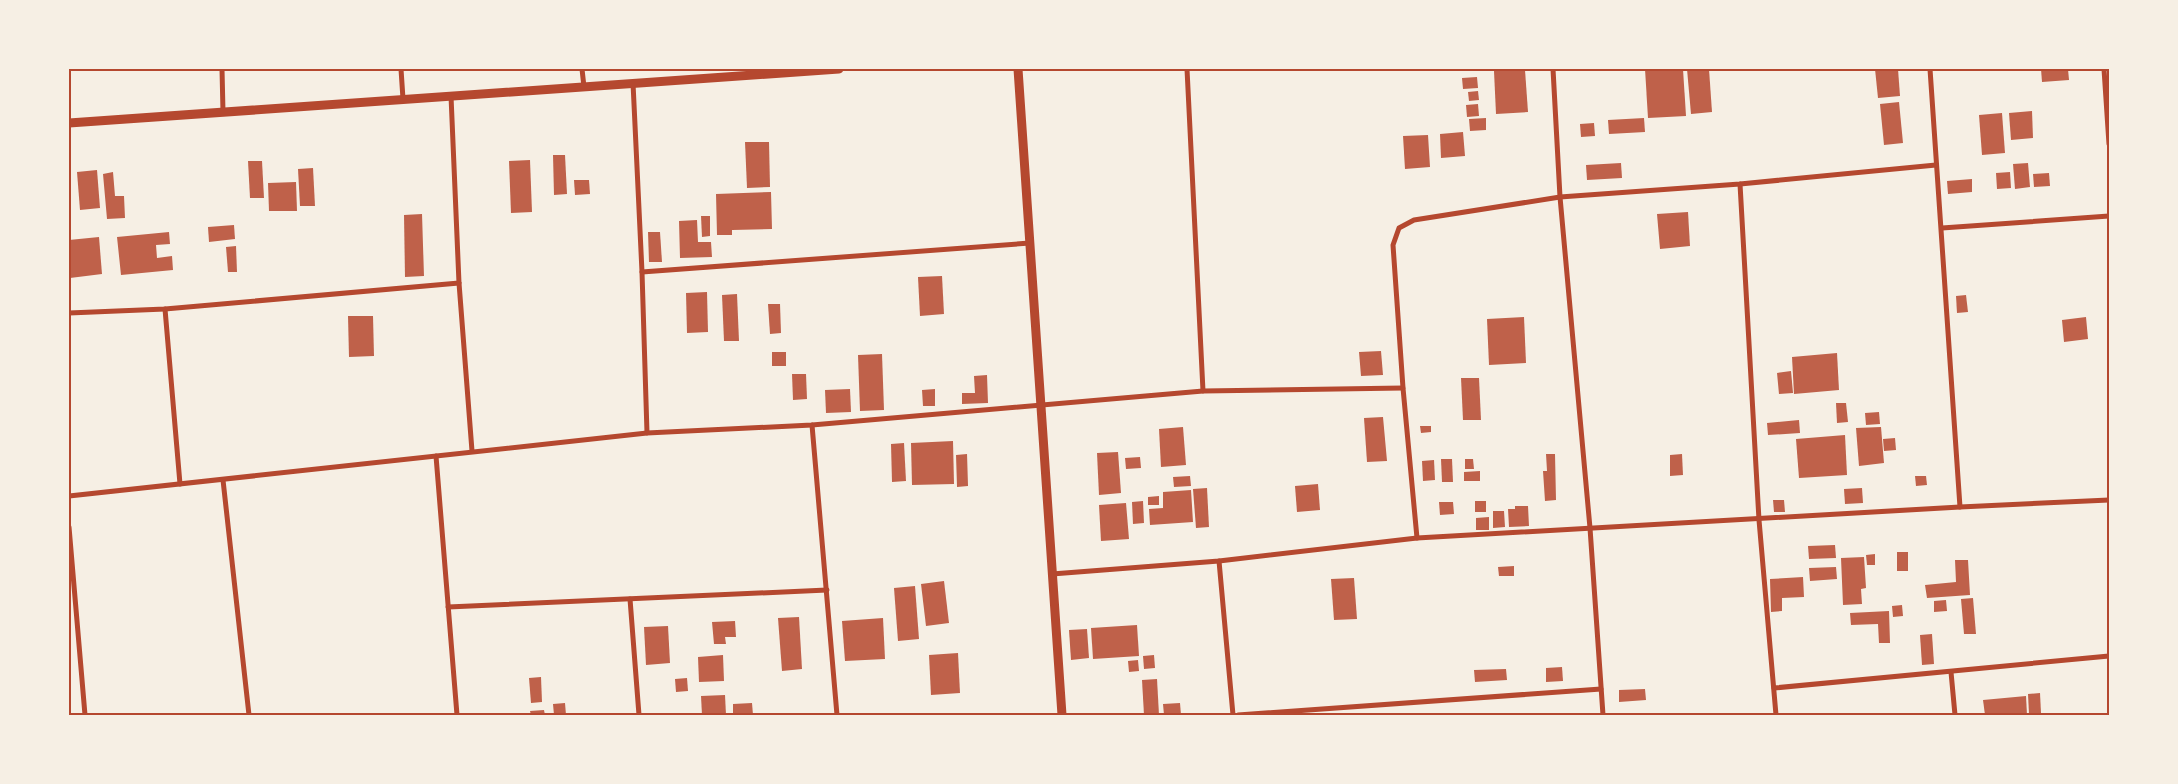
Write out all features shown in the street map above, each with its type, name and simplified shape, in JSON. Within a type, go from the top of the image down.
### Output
[{"type":"street","points":[[222,69],[223,112]]},
{"type":"street","points":[[401,69],[403,99]]},
{"type":"street","points":[[582,69],[584,86]]},
{"type":"street","points":[[69,123],[840,69]]},
{"type":"street","points":[[1018,69],[1062,715]]},
{"type":"street","points":[[1187,69],[1203,391]]},
{"type":"street","points":[[1553,69],[1560,197],[1590,528],[1603,715]]},
{"type":"street","points":[[1930,69],[1960,507]]},
{"type":"street","points":[[2104,69],[2109,144]]},
{"type":"street","points":[[633,83],[647,433]]},
{"type":"street","points":[[451,96],[459,283],[472,451]]},
{"type":"street","points":[[1417,538],[1403,388],[1393,245],[1399,228],[1414,220],[1560,197],[1740,184],[1936,165]]},
{"type":"street","points":[[1740,184],[1759,520],[1776,715]]},
{"type":"street","points":[[1942,228],[2109,216]]},
{"type":"street","points":[[642,272],[1030,243]]},
{"type":"street","points":[[69,313],[165,309],[459,283]]},
{"type":"street","points":[[165,309],[180,484]]},
{"type":"street","points":[[69,496],[647,433],[812,425],[1203,391],[1403,388]]},
{"type":"street","points":[[812,425],[837,715]]},
{"type":"street","points":[[436,456],[457,715]]},
{"type":"street","points":[[224,480],[249,715]]},
{"type":"street","points":[[1052,574],[1219,560],[1417,538],[2109,500]]},
{"type":"street","points":[[69,527],[85,715]]},
{"type":"street","points":[[1219,560],[1233,715]]},
{"type":"street","points":[[448,607],[827,590]]},
{"type":"street","points":[[630,599],[639,715]]},
{"type":"street","points":[[1774,688],[2109,656]]},
{"type":"street","points":[[1951,672],[1955,715]]},
{"type":"street","points":[[1238,715],[1601,689]]},
{"type":"building","points":[[1645,69],[1683,69],[1686,116],[1648,118]]},
{"type":"building","points":[[1687,69],[1709,69],[1712,112],[1691,114]]},
{"type":"building","points":[[1875,69],[1898,69],[1900,96],[1878,98]]},
{"type":"building","points":[[2041,69],[2068,69],[2069,80],[2042,82]]},
{"type":"building","points":[[1525,70],[1528,112],[1496,114],[1494,71]]},
{"type":"building","points":[[1477,77],[1478,88],[1463,89],[1462,78]]},
{"type":"building","points":[[1478,91],[1479,100],[1469,101],[1468,92]]},
{"type":"building","points":[[1899,102],[1903,143],[1884,145],[1880,104]]},
{"type":"building","points":[[1478,104],[1479,116],[1467,117],[1466,105]]},
{"type":"building","points":[[2032,111],[2033,138],[2011,140],[2009,113]]},
{"type":"building","points":[[2002,113],[2005,153],[1982,155],[1979,115]]},
{"type":"building","points":[[1486,118],[1486,130],[1470,131],[1469,119]]},
{"type":"building","points":[[1644,118],[1645,132],[1609,134],[1608,120]]},
{"type":"building","points":[[1594,123],[1595,136],[1581,137],[1580,124]]},
{"type":"building","points":[[1463,132],[1465,156],[1441,158],[1440,134]]},
{"type":"building","points":[[1428,135],[1430,167],[1405,169],[1403,136]]},
{"type":"building","points":[[745,142],[769,142],[770,187],[747,188]]},
{"type":"building","points":[[553,155],[565,155],[567,194],[554,195]]},
{"type":"building","points":[[530,160],[532,212],[511,213],[509,161]]},
{"type":"building","points":[[248,161],[262,161],[264,198],[250,198]]},
{"type":"building","points":[[1621,163],[1622,178],[1587,180],[1586,165]]},
{"type":"building","points":[[2028,163],[2030,187],[2015,189],[2013,164]]},
{"type":"building","points":[[313,168],[315,206],[300,206],[298,169]]},
{"type":"building","points":[[97,170],[100,208],[80,210],[77,172]]},
{"type":"building","points":[[113,172],[115,196],[124,196],[125,218],[107,219],[103,174]]},
{"type":"building","points":[[2010,172],[2011,188],[1997,189],[1996,173]]},
{"type":"building","points":[[2049,173],[2050,186],[2034,187],[2033,174]]},
{"type":"building","points":[[1972,179],[1972,192],[1948,194],[1947,181]]},
{"type":"building","points":[[574,180],[589,180],[590,194],[575,195]]},
{"type":"building","points":[[296,182],[297,211],[269,211],[268,183]]},
{"type":"building","points":[[771,192],[772,229],[732,230],[732,235],[717,235],[716,194]]},
{"type":"building","points":[[1688,212],[1690,246],[1660,249],[1657,214]]},
{"type":"building","points":[[422,214],[424,276],[405,277],[404,215]]},
{"type":"building","points":[[701,216],[710,216],[710,236],[702,237]]},
{"type":"building","points":[[697,220],[698,242],[711,242],[712,257],[680,258],[679,221]]},
{"type":"building","points":[[234,225],[235,239],[209,242],[208,227]]},
{"type":"building","points":[[169,232],[170,244],[156,245],[157,258],[172,256],[173,270],[121,275],[117,237]]},
{"type":"building","points":[[648,232],[660,232],[662,262],[649,262]]},
{"type":"building","points":[[99,237],[102,274],[70,278],[69,240]]},
{"type":"building","points":[[236,246],[237,272],[228,272],[226,247]]},
{"type":"building","points":[[942,276],[944,314],[920,316],[918,277]]},
{"type":"building","points":[[707,292],[708,332],[687,333],[686,293]]},
{"type":"building","points":[[737,294],[739,341],[724,341],[722,295]]},
{"type":"building","points":[[1966,295],[1968,312],[1957,313],[1956,296]]},
{"type":"building","points":[[768,304],[780,304],[781,333],[770,334]]},
{"type":"building","points":[[348,316],[373,316],[374,356],[349,357]]},
{"type":"building","points":[[1524,317],[1526,363],[1489,365],[1487,319]]},
{"type":"building","points":[[2086,317],[2088,339],[2064,342],[2062,320]]},
{"type":"building","points":[[1381,351],[1383,375],[1361,376],[1359,352]]},
{"type":"building","points":[[772,352],[786,352],[786,366],[772,366]]},
{"type":"building","points":[[1837,353],[1839,390],[1794,394],[1792,357]]},
{"type":"building","points":[[882,354],[884,410],[860,411],[858,355]]},
{"type":"building","points":[[1791,371],[1793,393],[1779,394],[1777,373]]},
{"type":"building","points":[[792,374],[806,374],[807,399],[793,400]]},
{"type":"building","points":[[987,375],[988,403],[962,404],[962,393],[975,393],[974,376]]},
{"type":"building","points":[[1461,378],[1479,378],[1481,420],[1463,420]]},
{"type":"building","points":[[850,389],[851,412],[826,413],[825,390]]},
{"type":"building","points":[[935,389],[935,406],[923,406],[922,390]]},
{"type":"building","points":[[1836,403],[1846,403],[1848,422],[1837,423]]},
{"type":"building","points":[[1879,412],[1880,424],[1866,425],[1865,413]]},
{"type":"building","points":[[1383,417],[1387,461],[1367,462],[1364,418]]},
{"type":"building","points":[[1799,420],[1800,433],[1768,435],[1767,423]]},
{"type":"building","points":[[1420,426],[1431,426],[1431,432],[1421,433]]},
{"type":"building","points":[[1183,427],[1186,465],[1161,467],[1159,429]]},
{"type":"building","points":[[1881,427],[1884,463],[1859,466],[1856,428]]},
{"type":"building","points":[[1845,435],[1847,475],[1799,478],[1796,439]]},
{"type":"building","points":[[1895,438],[1896,450],[1884,451],[1883,439]]},
{"type":"building","points":[[953,441],[954,484],[912,485],[911,443]]},
{"type":"building","points":[[904,443],[906,481],[892,482],[891,444]]},
{"type":"building","points":[[1118,452],[1121,493],[1099,495],[1097,453]]},
{"type":"building","points":[[967,454],[968,486],[957,487],[956,455]]},
{"type":"building","points":[[1546,454],[1555,454],[1556,500],[1545,501],[1543,471],[1547,471]]},
{"type":"building","points":[[1682,454],[1683,475],[1670,476],[1670,455]]},
{"type":"building","points":[[1140,457],[1141,468],[1126,469],[1125,458]]},
{"type":"building","points":[[1441,459],[1452,459],[1453,482],[1442,482]]},
{"type":"building","points":[[1465,459],[1473,459],[1474,469],[1465,469]]},
{"type":"building","points":[[1434,460],[1435,480],[1423,481],[1422,461]]},
{"type":"building","points":[[1480,471],[1480,481],[1464,481],[1464,472]]},
{"type":"building","points":[[1190,476],[1191,486],[1174,487],[1173,477]]},
{"type":"building","points":[[1915,476],[1926,476],[1927,485],[1916,486]]},
{"type":"building","points":[[1318,484],[1320,510],[1297,512],[1295,486]]},
{"type":"building","points":[[1207,488],[1209,527],[1196,528],[1193,489]]},
{"type":"building","points":[[1862,488],[1863,503],[1845,504],[1844,489]]},
{"type":"building","points":[[1191,490],[1193,522],[1150,525],[1149,509],[1163,508],[1163,492]]},
{"type":"building","points":[[1159,496],[1159,505],[1148,505],[1148,497]]},
{"type":"building","points":[[1773,500],[1784,500],[1785,512],[1774,512]]},
{"type":"building","points":[[1143,501],[1144,523],[1133,524],[1132,502]]},
{"type":"building","points":[[1475,501],[1486,501],[1486,512],[1475,512]]},
{"type":"building","points":[[1439,502],[1453,502],[1454,514],[1440,515]]},
{"type":"building","points":[[1126,503],[1129,539],[1101,541],[1099,505]]},
{"type":"building","points":[[1515,506],[1528,506],[1529,526],[1509,527],[1508,509],[1515,509]]},
{"type":"building","points":[[1493,511],[1504,511],[1505,527],[1493,528]]},
{"type":"building","points":[[1489,517],[1489,530],[1476,530],[1476,518]]},
{"type":"building","points":[[1835,545],[1836,558],[1809,559],[1808,546]]},
{"type":"building","points":[[1897,552],[1908,552],[1908,571],[1897,571]]},
{"type":"building","points":[[1875,554],[1875,565],[1867,565],[1866,555]]},
{"type":"building","points":[[1864,557],[1866,588],[1861,589],[1862,604],[1843,605],[1841,558]]},
{"type":"building","points":[[1955,560],[1968,560],[1970,595],[1927,598],[1925,585],[1956,582]]},
{"type":"building","points":[[1514,566],[1514,576],[1499,576],[1498,567]]},
{"type":"building","points":[[1836,567],[1837,579],[1810,581],[1809,568]]},
{"type":"building","points":[[1803,577],[1804,597],[1782,598],[1782,611],[1771,612],[1770,579]]},
{"type":"building","points":[[1354,578],[1357,619],[1334,620],[1331,579]]},
{"type":"building","points":[[944,581],[949,623],[926,626],[921,584]]},
{"type":"building","points":[[915,586],[919,639],[898,641],[894,588]]},
{"type":"building","points":[[1973,598],[1976,634],[1964,634],[1961,599]]},
{"type":"building","points":[[1946,600],[1947,611],[1934,612],[1934,601]]},
{"type":"building","points":[[1902,605],[1903,616],[1893,617],[1892,606]]},
{"type":"building","points":[[1889,611],[1890,643],[1879,643],[1878,624],[1851,625],[1850,613]]},
{"type":"building","points":[[799,617],[802,669],[782,671],[778,618]]},
{"type":"building","points":[[883,618],[885,659],[845,661],[842,621]]},
{"type":"building","points":[[735,621],[736,637],[725,637],[726,644],[714,644],[712,622]]},
{"type":"building","points":[[1137,625],[1139,656],[1093,659],[1091,628]]},
{"type":"building","points":[[668,626],[670,663],[646,665],[644,627]]},
{"type":"building","points":[[1087,629],[1089,658],[1071,660],[1069,630]]},
{"type":"building","points":[[1932,634],[1934,664],[1922,665],[1920,635]]},
{"type":"building","points":[[958,653],[960,693],[931,695],[929,655]]},
{"type":"building","points":[[723,655],[724,681],[699,682],[698,657]]},
{"type":"building","points":[[1154,655],[1155,668],[1144,669],[1143,656]]},
{"type":"building","points":[[1138,660],[1139,671],[1129,672],[1128,661]]},
{"type":"building","points":[[1562,667],[1563,681],[1546,682],[1546,668]]},
{"type":"building","points":[[1506,669],[1507,680],[1475,682],[1474,670]]},
{"type":"building","points":[[541,677],[542,702],[531,703],[529,678]]},
{"type":"building","points":[[687,678],[688,691],[676,692],[675,679]]},
{"type":"building","points":[[1157,679],[1159,715],[1144,715],[1142,680]]},
{"type":"building","points":[[1645,689],[1646,700],[1619,702],[1619,690]]},
{"type":"building","points":[[2040,693],[2041,713],[2029,714],[2028,694]]},
{"type":"building","points":[[725,695],[726,715],[702,715],[701,696]]},
{"type":"building","points":[[2026,696],[2027,715],[1985,715],[1983,700]]},
{"type":"building","points":[[565,703],[566,715],[554,715],[553,704]]},
{"type":"building","points":[[752,703],[753,715],[733,715],[733,704]]},
{"type":"building","points":[[1180,703],[1181,715],[1164,715],[1163,704]]},
{"type":"building","points":[[544,710],[545,715],[531,715],[530,711]]}]
